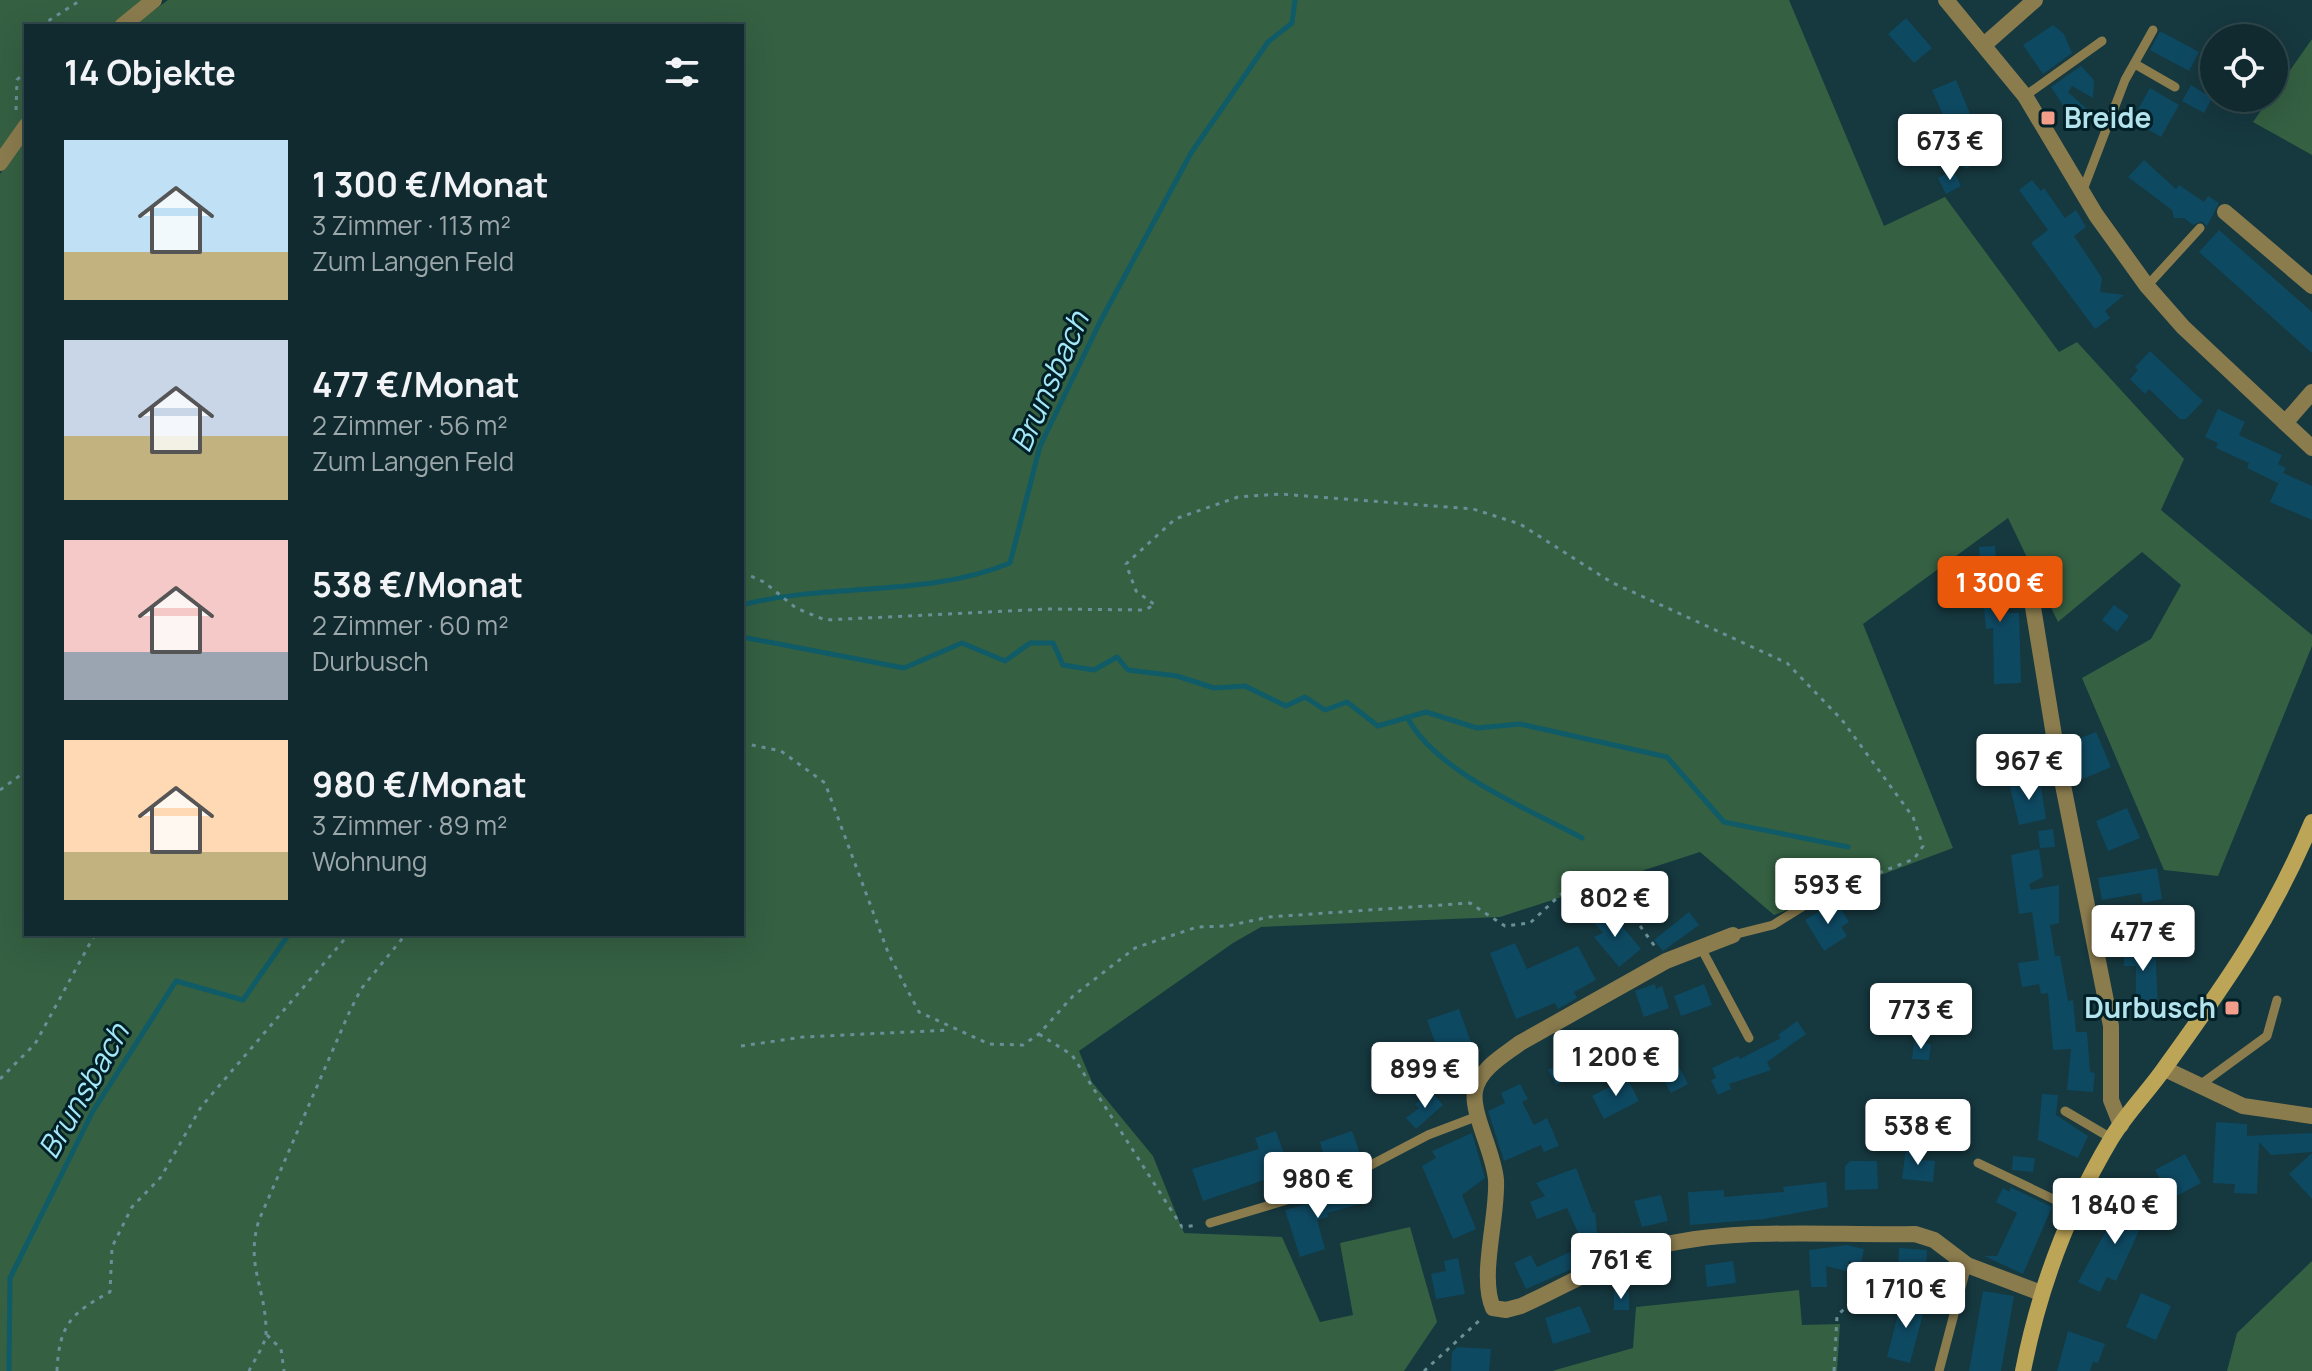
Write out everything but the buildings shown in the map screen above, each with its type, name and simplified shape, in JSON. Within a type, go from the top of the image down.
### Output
[{"type":"main road","points":[[2023,1371],[2041,1293],[2074,1209],[2116,1132],[2165,1069],[2255,941],[2288,880],[2312,822]]},
{"type":"street","points":[[124,24],[154,0]]},
{"type":"street","points":[[1946,0],[2025,96],[2096,215],[2147,286],[2183,327],[2312,448]]},
{"type":"street","points":[[1984,45],[2035,0]]},
{"type":"street","points":[[0,163],[21,132]]},
{"type":"street","points":[[2225,212],[2312,286]]},
{"type":"street","points":[[2285,423],[2312,392]]},
{"type":"street","points":[[2006,579],[2032,601],[2058,760],[2111,1026],[2111,1100],[2116,1132]]},
{"type":"street","points":[[1733,935],[1666,961],[1499,1058],[1478,1083],[1475,1105],[1491,1147],[1496,1180],[1490,1290],[1493,1308],[1506,1310],[1521,1306],[1616,1260],[1653,1247],[1734,1237],[1915,1234],[1934,1240],[1967,1265],[2041,1293]]},
{"type":"street","points":[[2165,1069],[2243,1106],[2312,1116]]},
{"type":"lane","points":[[2083,190],[2125,80],[2153,30]]},
{"type":"lane","points":[[2025,96],[2102,41]]},
{"type":"lane","points":[[2135,64],[2175,87]]},
{"type":"lane","points":[[2147,286],[2200,228]]},
{"type":"lane","points":[[1733,935],[1773,925],[1810,902]]},
{"type":"lane","points":[[1700,946],[1749,1038]]},
{"type":"lane","points":[[2199,1086],[2267,1036],[2277,1000]]},
{"type":"lane","points":[[2065,1111],[2116,1132]]},
{"type":"lane","points":[[1210,1223],[1327,1188],[1428,1135],[1478,1116]]},
{"type":"lane","points":[[1978,1163],[2074,1209]]},
{"type":"lane","points":[[1939,1371],[1967,1265]]},
{"type":"path","points":[[43,24],[81,0]]},
{"type":"path","points":[[21,132],[17,80],[24,73]]},
{"type":"path","points":[[744,573],[764,582],[796,608],[825,620],[1033,609],[1144,610],[1155,605],[1136,591],[1126,564],[1175,519],[1238,497],[1280,494],[1485,513],[1520,524],[1611,582],[1787,663],[1842,720],[1913,817],[1923,846],[1914,859],[1829,891],[1810,902]]},
{"type":"path","points":[[744,743],[781,751],[825,783],[889,955],[919,1012],[989,1044],[1023,1045],[1039,1034],[1073,996],[1135,948],[1197,927],[1227,926],[1269,917],[1470,903],[1505,926],[1530,923],[1583,874],[1617,894],[1666,961]]},
{"type":"path","points":[[0,790],[24,772]]},
{"type":"path","points":[[0,1079],[35,1044],[94,936]]},
{"type":"path","points":[[57,1371],[65,1325],[83,1306],[110,1292],[112,1247],[132,1207],[161,1177],[201,1107],[347,936]]},
{"type":"path","points":[[284,1371],[281,1349],[267,1335],[252,1243],[259,1220],[348,1015],[361,989],[404,936]]},
{"type":"path","points":[[741,1046],[803,1037],[953,1030]]},
{"type":"path","points":[[1039,1034],[1072,1055],[1182,1227],[1210,1223]]},
{"type":"path","points":[[1834,1371],[1837,1316],[1870,1283]]},
{"type":"path","points":[[1424,1371],[1493,1308]]},
{"type":"path","points":[[249,1371],[267,1335]]},
{"type":"green space","points":[[0,0],[145,0],[113,24],[24,24],[24,120],[0,152]]},
{"type":"green space","points":[[168,0],[1789,0],[1884,226],[1945,197],[2059,352],[2077,342],[2184,459],[2161,510],[2312,635],[2312,646],[2218,876],[2164,870],[2082,678],[2151,639],[2181,585],[2142,552],[2058,622],[2008,518],[1863,624],[1953,848],[1774,915],[1700,852],[1500,917],[1261,927],[1233,943],[1079,1051],[1092,1082],[1153,1156],[1184,1233],[1282,1237],[1320,1322],[1353,1315],[1340,1243],[1410,1227],[1437,1322],[1404,1371],[0,1371],[0,174],[24,141],[24,936],[744,936],[744,24],[136,24]]},
{"type":"green space","points":[[2312,39],[2312,155],[2253,122],[2260,112],[2288,112],[2288,73]]},
{"type":"green space","points":[[2312,1261],[2312,1371],[2227,1371],[2237,1333]]},
{"type":"green space","points":[[1799,1290],[1802,1325],[1840,1324],[1837,1371],[1552,1371],[1633,1348],[1636,1307]]},
{"type":"waterway","name":"Brunsbach","points":[[744,605],[809,594],[945,581],[1010,563],[1040,446],[1100,322],[1191,153],[1268,42],[1292,23],[1295,0]]},
{"type":"waterway","points":[[744,637],[904,668],[962,643],[1005,661],[1030,643],[1053,643],[1063,665],[1094,670],[1117,657],[1128,670],[1177,676],[1214,688],[1245,686],[1286,706],[1305,697],[1325,710],[1347,702],[1378,726],[1426,712],[1477,728],[1520,724],[1667,757],[1724,822],[1848,847]]},
{"type":"waterway","points":[[1407,717],[1421,737],[1461,772],[1582,838]]},
{"type":"waterway","name":"Brunsbach","points":[[9,1371],[10,1278],[93,1111],[176,981],[243,1000],[288,936]]},
{"type":"place","name":"Breide","points":[[2048,118]]},
{"type":"place","name":"Durbusch","points":[[2232,1008]]}]
